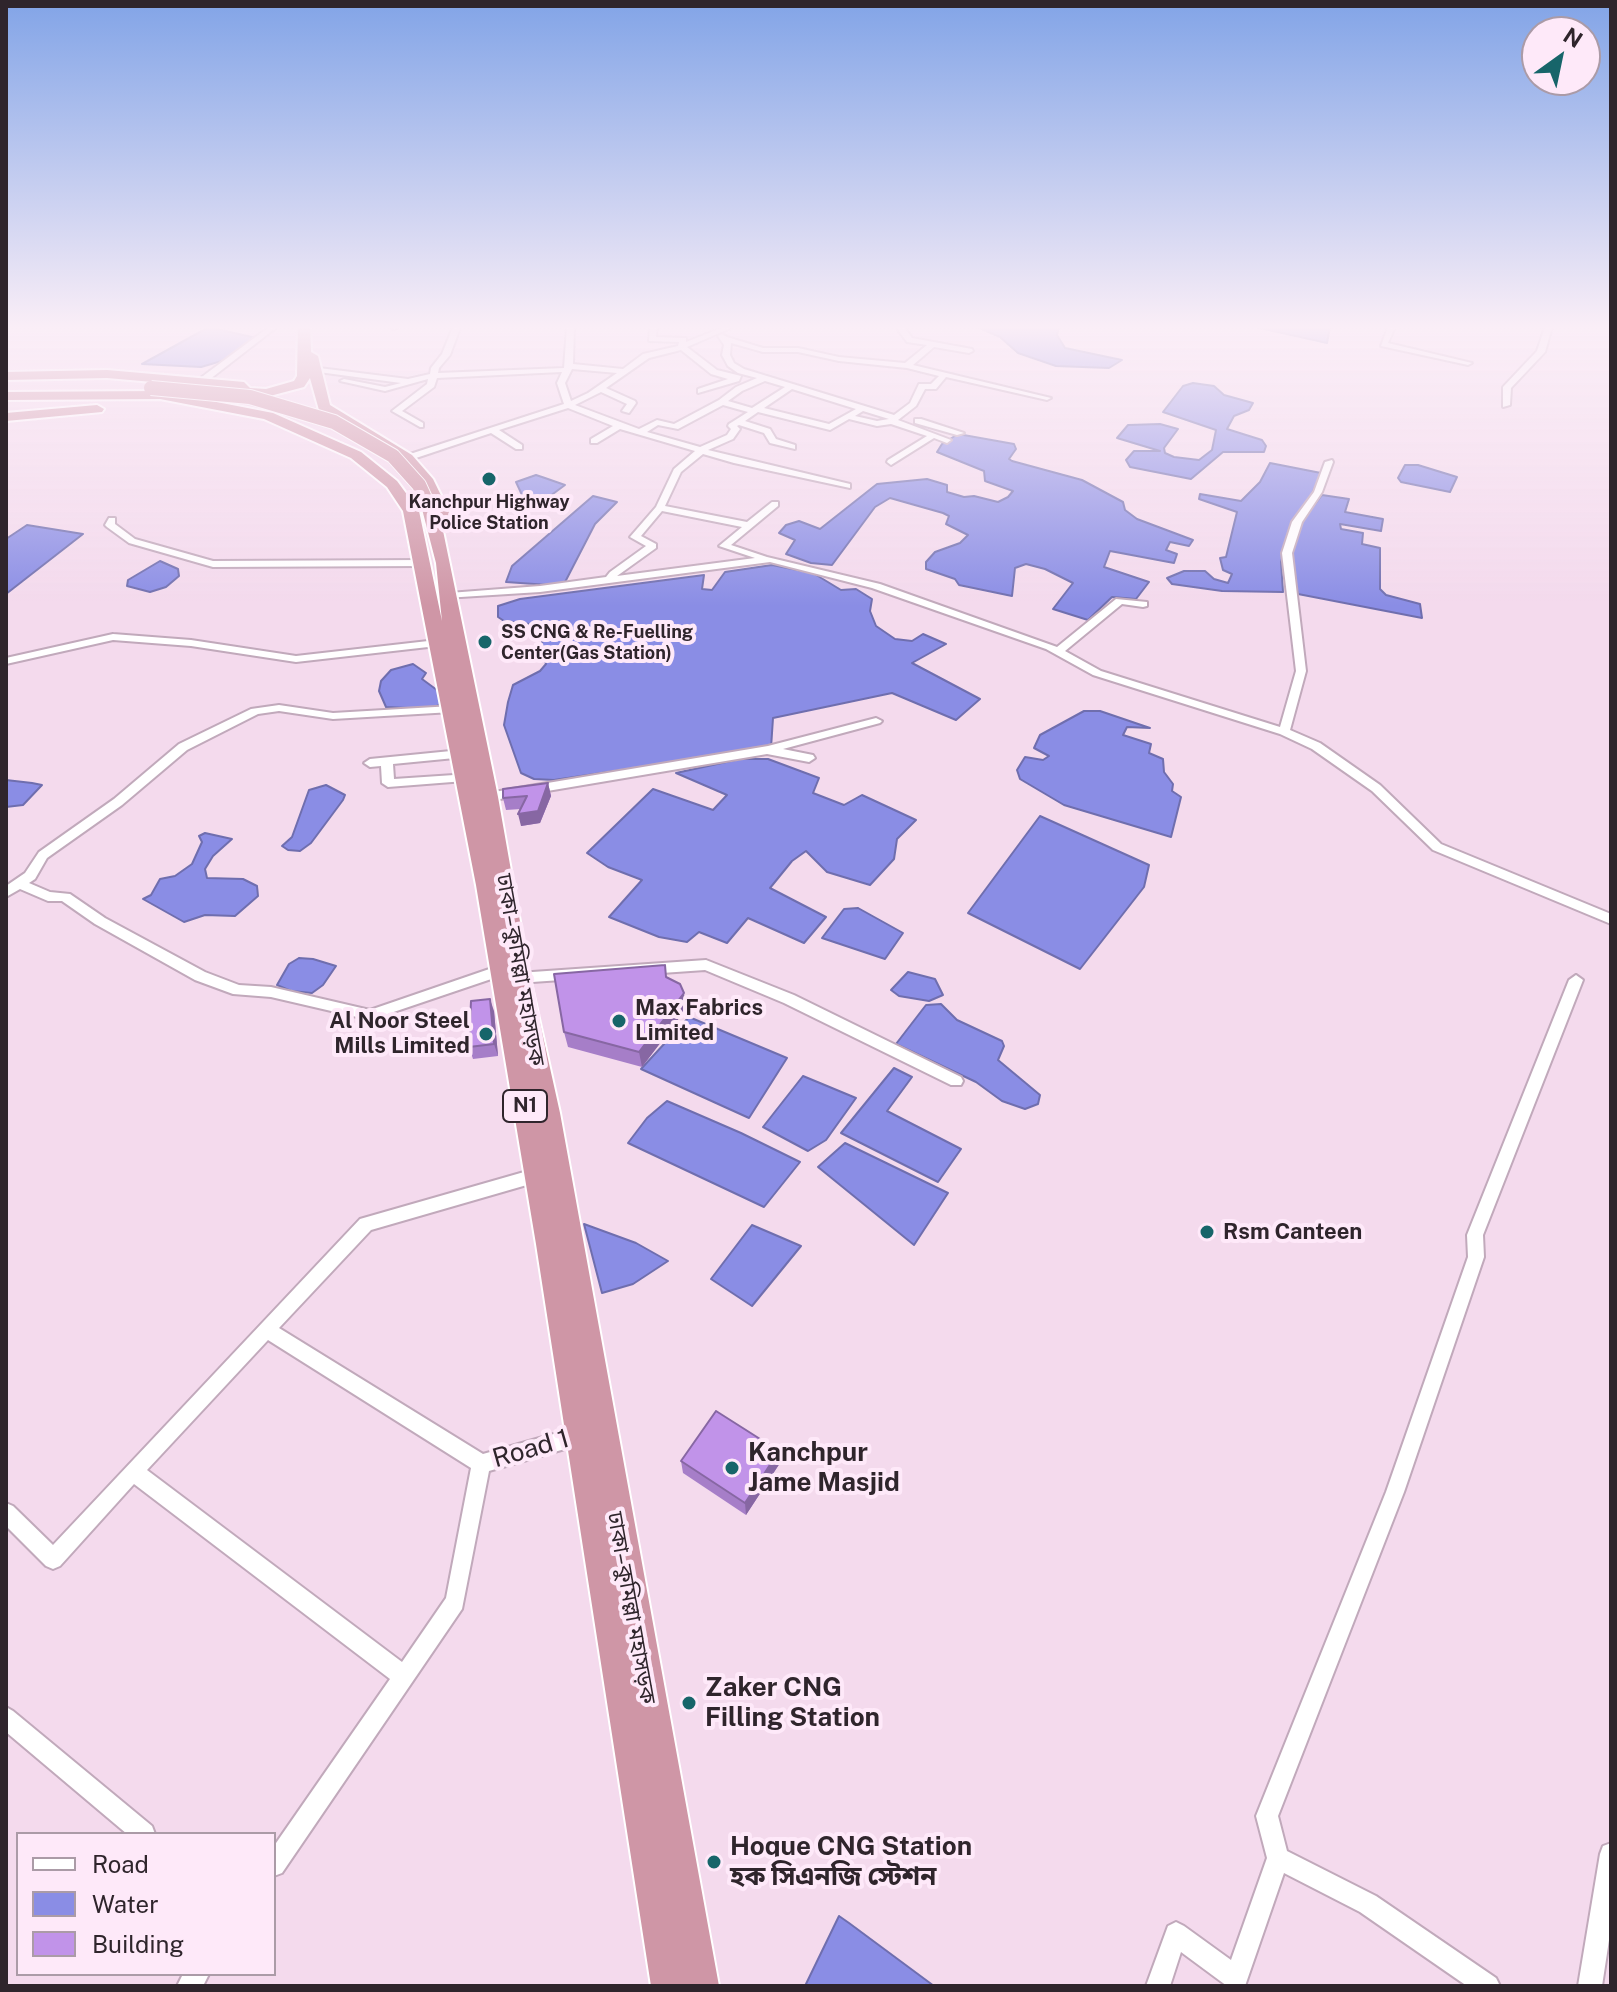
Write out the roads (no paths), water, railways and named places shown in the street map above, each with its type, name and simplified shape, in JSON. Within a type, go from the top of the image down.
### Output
[{"type":"highway","name":"N1","points":[[255,420],[305,430]]},
{"type":"highway","name":"ঢাকা–কুমিল্লা মহাসড়ক","points":[[274,420],[305,430],[356,455],[392,484],[411,511],[449,596],[488,797],[538,1175],[576,1344],[699,1986]]},
{"type":"highway","name":"ঢাকা–কুমিল্লা মহাসড়ক","points":[[328,420],[393,456],[419,485],[430,509],[437,643],[510,974],[547,1113],[576,1344],[582,1435],[671,1986]]},
{"type":"highway","name":"N1","points":[[346,420],[407,458],[425,479],[446,520],[451,547],[434,563]]},
{"type":"street","points":[[411,420],[420,425]]},
{"type":"street","points":[[407,458],[525,420]]},
{"type":"street","points":[[604,420],[734,460],[847,486]]},
{"type":"street","points":[[640,432],[657,422],[675,427],[688,420]]},
{"type":"street","points":[[609,581],[613,574],[653,546],[635,537],[660,508],[677,471],[703,449],[726,440],[741,420]]},
{"type":"street","points":[[799,420],[830,427],[845,420]]},
{"type":"street","points":[[862,420],[877,424],[889,420]]},
{"type":"street","points":[[899,420],[947,440]]},
{"type":"street","points":[[903,420],[960,433]]},
{"type":"street","points":[[738,422],[767,431],[773,441],[792,447]]},
{"type":"street","points":[[594,441],[619,426]]},
{"type":"street","points":[[494,431],[519,447]]},
{"type":"street","points":[[891,462],[932,436]]},
{"type":"street","points":[[1284,732],[1301,671],[1287,553],[1297,522],[1318,492],[1329,462]]},
{"type":"street","points":[[775,504],[724,546],[876,586],[1057,652],[1097,673],[1284,732],[1316,746],[1376,788],[1437,847],[1611,919]]},
{"type":"street","points":[[660,508],[748,525]]},
{"type":"street","points":[[112,520],[110,525],[132,541],[213,564],[434,563]]},
{"type":"street","points":[[449,596],[609,581],[770,559]]},
{"type":"street","points":[[1057,652],[1120,601],[1143,604]]},
{"type":"street","points":[[6,661],[113,637],[191,643],[296,659],[437,643]]},
{"type":"street","points":[[11,887],[30,876],[43,855],[54,846],[118,802],[183,747],[255,711],[279,708],[333,716],[452,709]]},
{"type":"street","points":[[488,797],[767,750],[876,721]]},
{"type":"street","points":[[767,750],[809,758]]},
{"type":"street","points":[[370,763],[463,765]]},
{"type":"street","points":[[387,763],[388,783],[463,765]]},
{"type":"street","points":[[11,887],[65,897],[100,921],[200,976],[238,990],[271,992],[370,1015],[510,974],[706,965],[815,1011],[956,1081]]},
{"type":"street","points":[[1158,1986],[1176,1934],[1236,1978],[1278,1858],[1267,1816],[1395,1492],[1476,1257],[1475,1235],[1576,980]]},
{"type":"street","points":[[6,1513],[53,1559],[366,1224],[538,1175]]},
{"type":"street","points":[[266,1329],[481,1464],[455,1602],[276,1862]]},
{"type":"street","name":"Road 1","points":[[481,1464],[582,1435]]},
{"type":"street","points":[[133,1471],[404,1677]]},
{"type":"street","points":[[6,1718],[142,1832]]},
{"type":"street","points":[[1590,1986],[1611,1854]]},
{"type":"street","points":[[1278,1858],[1368,1904],[1488,1986]]},
{"type":"water","points":[[1186,420],[1232,420],[1227,429],[1262,440],[1266,446],[1264,452],[1223,452],[1191,479],[1130,467],[1126,460],[1134,451],[1160,451],[1117,438],[1128,425],[1160,424],[1178,429],[1164,448],[1165,453],[1199,460],[1212,450],[1216,430]]},
{"type":"water","points":[[958,434],[1014,444],[1016,449],[1009,459],[1012,461],[1082,480],[1123,502],[1125,510],[1137,519],[1193,540],[1189,546],[1170,542],[1166,550],[1177,554],[1174,563],[1110,551],[1104,567],[1149,582],[1136,599],[1112,597],[1088,620],[1053,609],[1073,583],[1045,569],[1026,564],[1015,568],[1012,596],[959,585],[955,579],[926,569],[926,562],[935,552],[960,543],[968,535],[946,524],[949,516],[943,513],[890,498],[875,507],[832,565],[811,563],[786,554],[795,540],[779,533],[786,525],[799,521],[820,529],[877,484],[927,479],[947,485],[947,492],[964,497],[974,496],[998,502],[1008,497],[1013,491],[985,481],[984,471],[937,452],[942,444]]},
{"type":"water","points":[[1270,463],[1321,473],[1312,494],[1292,524],[1281,562],[1283,592],[1222,591],[1172,584],[1167,578],[1184,571],[1205,571],[1214,579],[1228,583],[1232,574],[1223,570],[1220,558],[1226,557],[1237,512],[1199,499],[1200,494],[1241,501],[1260,482]]},
{"type":"water","points":[[1405,465],[1418,465],[1457,477],[1450,492],[1401,482],[1398,478]]},
{"type":"water","points":[[536,475],[565,485],[538,505],[522,495],[516,482]]},
{"type":"water","points":[[1322,495],[1349,499],[1345,512],[1383,519],[1381,531],[1340,524],[1341,529],[1363,533],[1362,544],[1380,548],[1380,589],[1386,595],[1420,604],[1422,618],[1298,594],[1291,567],[1294,543],[1300,524]]},
{"type":"water","points":[[593,496],[617,502],[595,524],[563,586],[506,582],[512,566]]},
{"type":"water","points":[[27,525],[83,534],[6,594],[6,539]]},
{"type":"water","points":[[160,561],[178,569],[179,576],[166,587],[150,592],[127,586],[128,580]]},
{"type":"water","points":[[772,565],[813,573],[841,590],[856,589],[872,599],[870,611],[876,626],[895,639],[912,641],[923,634],[946,644],[912,663],[980,699],[956,720],[892,693],[773,718],[771,748],[554,780],[534,779],[521,773],[504,725],[508,702],[513,685],[540,671],[546,664],[540,647],[545,636],[538,625],[504,621],[498,617],[498,606],[520,599],[704,575],[702,589],[712,590],[725,572]]},
{"type":"water","points":[[413,664],[426,673],[422,679],[445,696],[442,704],[429,709],[386,707],[379,691],[381,681],[391,670]]},
{"type":"water","points":[[1084,711],[1100,711],[1150,728],[1127,727],[1123,735],[1151,744],[1149,753],[1163,759],[1164,772],[1173,784],[1172,791],[1181,797],[1171,837],[1064,805],[1020,779],[1017,770],[1025,757],[1043,760],[1049,756],[1034,748],[1040,735]]},
{"type":"water","points":[[740,759],[768,759],[819,778],[813,793],[844,805],[862,795],[916,820],[897,839],[894,859],[870,885],[827,872],[806,851],[792,861],[770,888],[826,917],[804,943],[748,918],[727,943],[699,932],[687,942],[659,937],[609,917],[642,880],[608,867],[587,853],[653,789],[713,810],[727,795],[676,773]]},
{"type":"water","points":[[6,780],[42,785],[23,805],[6,807]]},
{"type":"water","points":[[326,785],[345,795],[343,800],[311,843],[300,851],[288,850],[282,846],[292,837],[309,790]]},
{"type":"water","points":[[1040,816],[1149,865],[1144,887],[1080,969],[968,913]]},
{"type":"water","points":[[205,833],[232,839],[213,856],[205,869],[207,878],[243,879],[257,886],[258,896],[235,916],[205,915],[184,922],[143,899],[151,895],[160,879],[175,876],[192,864],[202,842],[199,836]]},
{"type":"water","points":[[858,908],[903,933],[885,959],[822,938],[844,909]]},
{"type":"water","points":[[299,958],[336,966],[323,985],[312,993],[291,991],[277,985],[289,964]]},
{"type":"water","points":[[908,972],[935,979],[943,995],[929,1001],[899,996],[891,990]]},
{"type":"water","points":[[941,1004],[957,1020],[1002,1041],[1004,1046],[998,1060],[1040,1095],[1038,1104],[1025,1109],[1002,1101],[976,1082],[896,1044],[926,1005]]},
{"type":"water","points":[[689,1017],[787,1058],[749,1118],[641,1069]]},
{"type":"water","points":[[894,1068],[912,1077],[887,1111],[961,1149],[938,1182],[841,1133]]},
{"type":"water","points":[[803,1076],[856,1098],[826,1140],[808,1151],[763,1127]]},
{"type":"water","points":[[667,1101],[800,1162],[764,1207],[628,1143],[647,1118]]},
{"type":"water","points":[[845,1143],[948,1193],[914,1245],[818,1167]]},
{"type":"water","points":[[584,1224],[636,1243],[668,1261],[633,1284],[602,1293]]},
{"type":"water","points":[[752,1225],[801,1246],[752,1306],[711,1279]]},
{"type":"water","points":[[839,1916],[849,1923],[934,1986],[805,1986]]},
{"type":"place","name":"Kanchpur Highway Police Station","points":[[489,479]]},
{"type":"place","name":"SS CNG & Re-Fuelling Center(Gas Station)","points":[[485,642]]},
{"type":"place","name":"Max Fabrics Limited","points":[[619,1021]]},
{"type":"place","name":"Al Noor Steel Mills Limited","points":[[486,1034]]},
{"type":"place","name":"Rsm Canteen","points":[[1207,1232]]},
{"type":"place","name":"Kanchpur Jame Masjid","points":[[732,1468]]},
{"type":"place","name":"Zaker CNG Filling Station","points":[[689,1703]]},
{"type":"place","name":"Hoque CNG Station হক সিএনজি স্টেশন","points":[[714,1862]]}]
